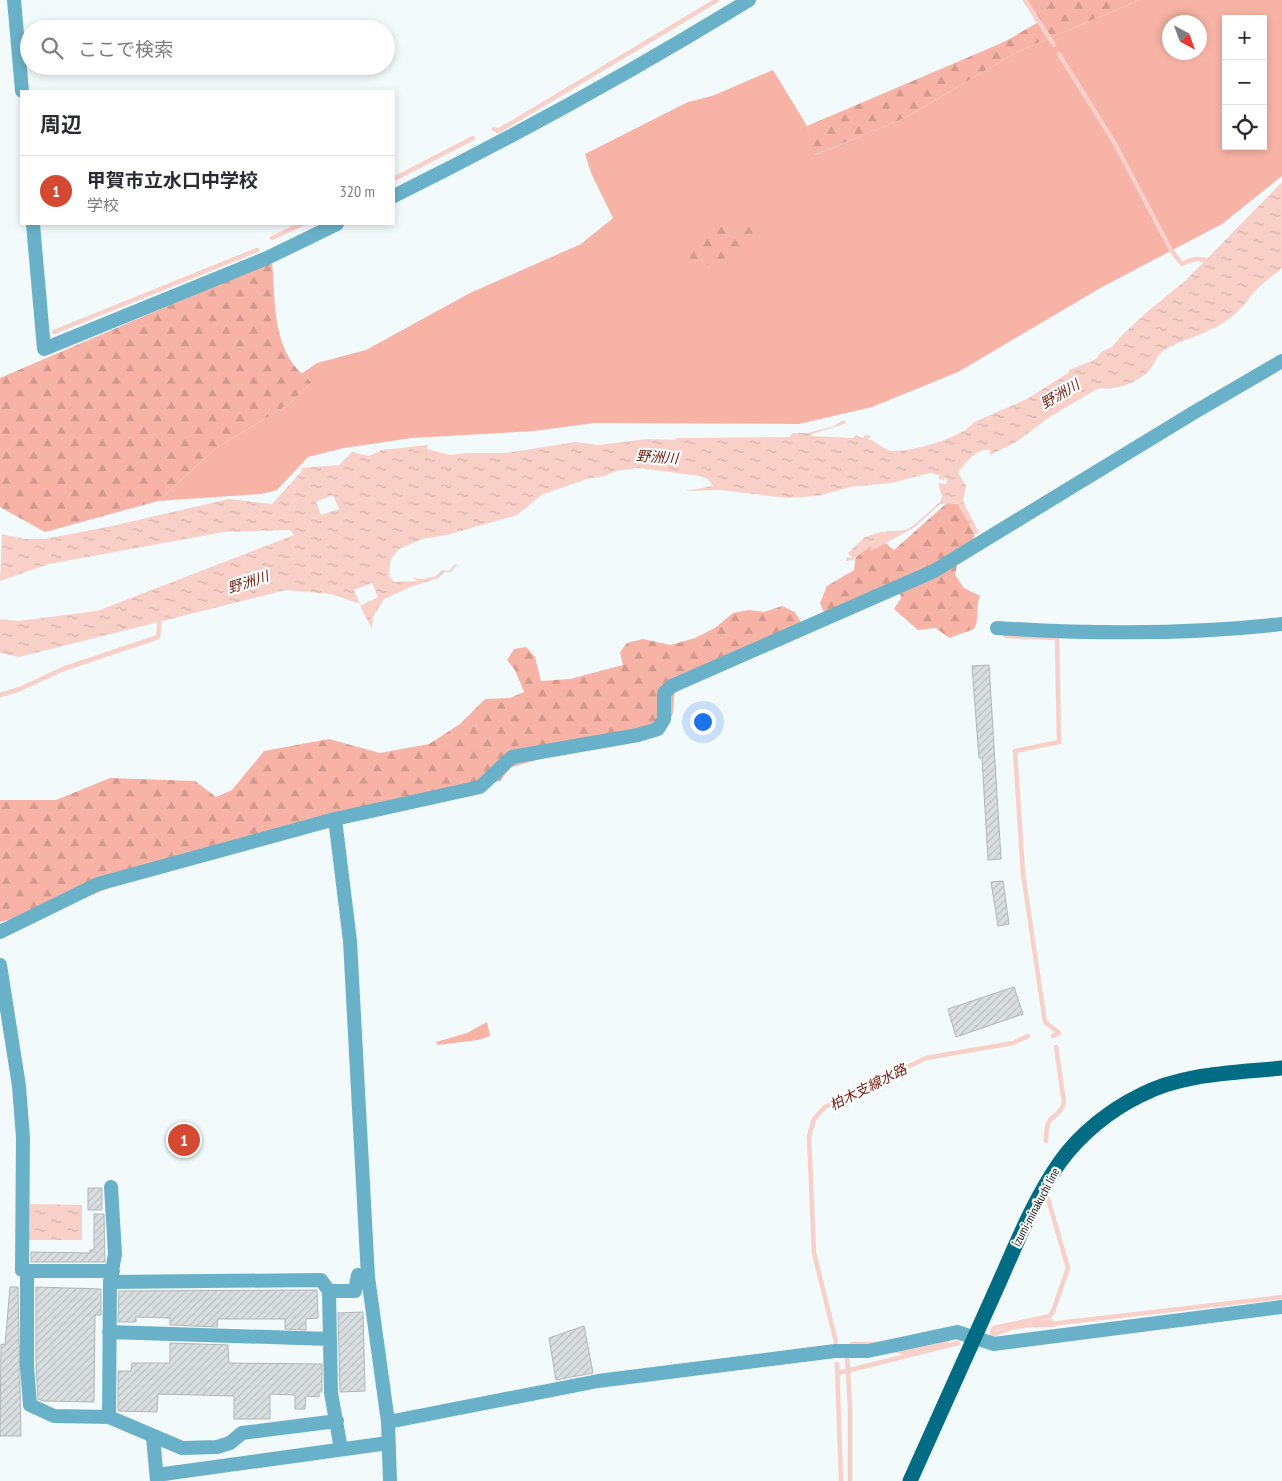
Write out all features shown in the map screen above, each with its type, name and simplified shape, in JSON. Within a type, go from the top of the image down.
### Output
[{"type":"main road","name":"izumi-minakuchi line","points":[[910,1481],[1024,1227],[1049,1179],[1061,1161],[1089,1130],[1122,1105],[1159,1088],[1202,1078],[1282,1068]]},
{"type":"street","points":[[14,0],[20,68]]},
{"type":"street","points":[[395,196],[484,152],[638,68],[749,0]]},
{"type":"street","points":[[21,75],[22,90]]},
{"type":"street","points":[[33,225],[44,348],[268,258],[335,225]]},
{"type":"street","points":[[0,932],[98,884],[335,819],[480,786],[512,757],[638,735],[658,729],[664,719],[664,693],[672,686],[934,571],[1176,423],[1282,361]]},
{"type":"street","points":[[997,628],[1062,632],[1222,631],[1282,624]]},
{"type":"street","points":[[335,819],[350,941],[368,1277],[388,1422],[390,1481]]},
{"type":"street","points":[[0,965],[19,1086],[23,1138],[22,1270],[111,1276],[321,1280],[329,1292],[331,1393],[341,1450]]},
{"type":"street","points":[[109,1417],[111,1276],[115,1254],[111,1188]]},
{"type":"street","points":[[27,1271],[27,1366],[30,1405],[54,1416],[109,1417],[182,1448],[200,1449],[230,1443],[242,1433],[337,1421]]},
{"type":"street","points":[[329,1292],[355,1291],[358,1275]]},
{"type":"street","points":[[388,1422],[598,1382],[835,1351],[868,1351],[957,1332],[994,1344],[1282,1307]]},
{"type":"street","points":[[109,1332],[330,1339]]},
{"type":"street","points":[[153,1437],[157,1478],[388,1443]]},
{"type":"green space","points":[[1023,0],[1139,0],[1017,52],[905,118],[814,155],[807,126],[1004,42],[1037,23]]},
{"type":"green space","points":[[1139,0],[1282,0],[1282,176],[1222,224],[1102,287],[958,372],[872,407],[799,424],[594,423],[534,431],[412,438],[344,448],[308,457],[277,490],[261,494],[158,501],[215,449],[289,404],[312,382],[301,374],[317,363],[366,350],[470,293],[581,244],[613,218],[591,173],[585,154],[688,102],[712,96],[773,70],[807,126],[815,155],[905,118],[1017,52]]},
{"type":"green space","points":[[718,222],[731,224],[752,222],[764,234],[738,252],[719,261],[688,271],[685,257],[686,241],[705,234]]},
{"type":"green space","points":[[272,261],[278,328],[282,343],[299,371],[312,382],[289,404],[215,449],[158,501],[45,532],[0,507],[0,378]]},
{"type":"green space","points":[[947,503],[961,504],[967,519],[975,524],[973,546],[959,555],[955,575],[964,588],[980,596],[977,621],[974,629],[949,638],[936,628],[918,630],[894,609],[901,598],[900,593],[826,617],[820,603],[827,586],[854,570],[856,554],[880,539],[894,550]]},
{"type":"green space","points":[[782,606],[795,612],[802,624],[675,686],[673,713],[667,728],[544,752],[541,759],[511,767],[500,781],[444,791],[137,876],[70,904],[0,922],[0,800],[56,800],[110,778],[195,781],[216,797],[232,790],[264,751],[329,739],[380,753],[429,744],[460,724],[485,699],[510,698],[524,692],[515,670],[507,660],[514,649],[526,647],[535,657],[541,681],[570,679],[623,665],[620,652],[627,643],[643,639],[671,645],[695,638],[715,628],[733,613],[749,610],[764,612]]},
{"type":"green space","points":[[487,1022],[490,1036],[478,1040],[438,1045],[436,1042],[467,1033]]},
{"type":"water","name":"野洲川","points":[[1282,182],[1282,268],[1257,289],[1231,317],[1216,327],[1164,350],[1151,368],[1141,377],[1120,387],[1099,388],[1051,416],[1016,442],[990,455],[990,450],[985,450],[972,457],[958,472],[966,486],[963,501],[979,533],[975,535],[957,503],[940,504],[915,527],[871,551],[871,546],[853,560],[846,561],[847,557],[852,558],[848,553],[865,537],[881,532],[906,530],[940,502],[942,497],[938,483],[946,484],[947,481],[945,477],[943,480],[939,479],[939,475],[930,473],[891,483],[850,487],[818,496],[787,498],[721,490],[685,491],[713,486],[708,479],[700,476],[639,468],[616,471],[604,476],[587,479],[543,494],[517,515],[447,535],[422,539],[399,549],[391,559],[389,570],[390,577],[394,582],[418,581],[412,578],[424,579],[436,576],[442,570],[449,571],[455,564],[461,567],[456,566],[451,572],[444,572],[439,578],[413,586],[384,599],[373,617],[372,629],[360,606],[378,597],[372,583],[354,590],[360,604],[331,594],[286,590],[19,657],[0,653],[0,619],[19,621],[97,611],[294,535],[290,530],[224,532],[49,564],[0,581],[2,534],[24,539],[45,539],[112,526],[229,499],[272,504],[302,471],[301,468],[339,465],[352,452],[369,456],[382,450],[428,445],[427,449],[450,455],[507,453],[575,442],[598,445],[646,439],[789,437],[793,433],[808,433],[834,426],[843,420],[847,423],[812,434],[812,436],[853,438],[856,435],[863,438],[865,435],[871,436],[868,439],[892,451],[911,449],[936,443],[959,433],[974,422],[1027,399],[1068,373],[1069,370],[1096,359],[1101,352],[1112,347],[1148,311],[1186,280]],"holes":[[[333,495],[339,509],[321,515],[316,502]]]},
{"type":"water","points":[[30,1204],[82,1205],[82,1240],[29,1240]]},
{"type":"water","points":[[1053,1319],[1055,1327],[1027,1327],[1026,1324],[1034,1321]]},
{"type":"building","points":[[989,665],[1001,859],[988,860],[982,758],[979,758],[972,666]]},
{"type":"building","points":[[1003,881],[1009,924],[998,926],[991,882]]},
{"type":"building","points":[[1014,987],[1023,1014],[956,1037],[948,1009]]},
{"type":"building","points":[[88,1188],[102,1188],[102,1210],[88,1210]]},
{"type":"building","points":[[94,1214],[104,1214],[105,1262],[31,1262],[31,1252],[90,1253],[90,1250],[94,1250]]},
{"type":"building","points":[[10,1287],[18,1287],[21,1436],[0,1436],[1,1344],[5,1345]]},
{"type":"building","points":[[36,1287],[101,1289],[101,1315],[95,1315],[94,1402],[43,1401],[38,1399]]},
{"type":"building","points":[[317,1290],[318,1318],[306,1319],[306,1330],[285,1329],[285,1319],[218,1319],[217,1327],[170,1325],[170,1318],[136,1317],[136,1322],[118,1322],[119,1291]]},
{"type":"building","points":[[363,1312],[365,1391],[340,1392],[338,1313]]},
{"type":"building","points":[[584,1326],[593,1373],[556,1380],[549,1338]]},
{"type":"building","points":[[170,1343],[228,1345],[229,1363],[322,1364],[322,1392],[319,1392],[319,1397],[306,1396],[305,1409],[295,1409],[295,1395],[270,1394],[270,1419],[234,1419],[234,1396],[158,1394],[157,1412],[118,1411],[118,1371],[131,1371],[132,1363],[170,1363]]},
{"type":"waterway","points":[[494,129],[498,131],[717,0]]},
{"type":"waterway","points":[[1025,0],[1054,45]]},
{"type":"waterway","points":[[1059,54],[1114,142],[1171,250],[1182,264],[1196,259],[1210,262]]},
{"type":"waterway","points":[[395,178],[473,138]]},
{"type":"waterway","points":[[272,238],[300,225]]},
{"type":"waterway","points":[[54,332],[257,250]]},
{"type":"waterway","points":[[0,695],[20,689],[63,669],[158,637],[160,617]]},
{"type":"waterway","points":[[1006,636],[1057,638],[1059,742],[1015,751],[1023,874],[1045,1022],[1059,1033],[1053,1036]]},
{"type":"waterway","name":"柏木支線水路","points":[[836,1342],[814,1253],[809,1136],[814,1119],[825,1107],[926,1058],[1013,1043],[1028,1036]]},
{"type":"waterway","points":[[1046,1141],[1048,1124],[1064,1103],[1056,1047]]},
{"type":"waterway","points":[[992,1334],[994,1328],[1050,1316],[1053,1311],[1068,1268],[1048,1199]]},
{"type":"waterway","points":[[1050,1324],[1282,1297]]},
{"type":"waterway","points":[[995,1334],[1014,1327],[1032,1325]]},
{"type":"waterway","points":[[894,1350],[903,1352],[947,1341]]},
{"type":"waterway","points":[[838,1373],[958,1343]]},
{"type":"waterway","points":[[852,1344],[873,1344]]},
{"type":"waterway","points":[[847,1355],[850,1407],[850,1481]]},
{"type":"waterway","name":"柏木支線水路","points":[[837,1364],[841,1481]]},
{"type":"place","name":"甲賀市立水口中学校","points":[[184,1140]]}]
